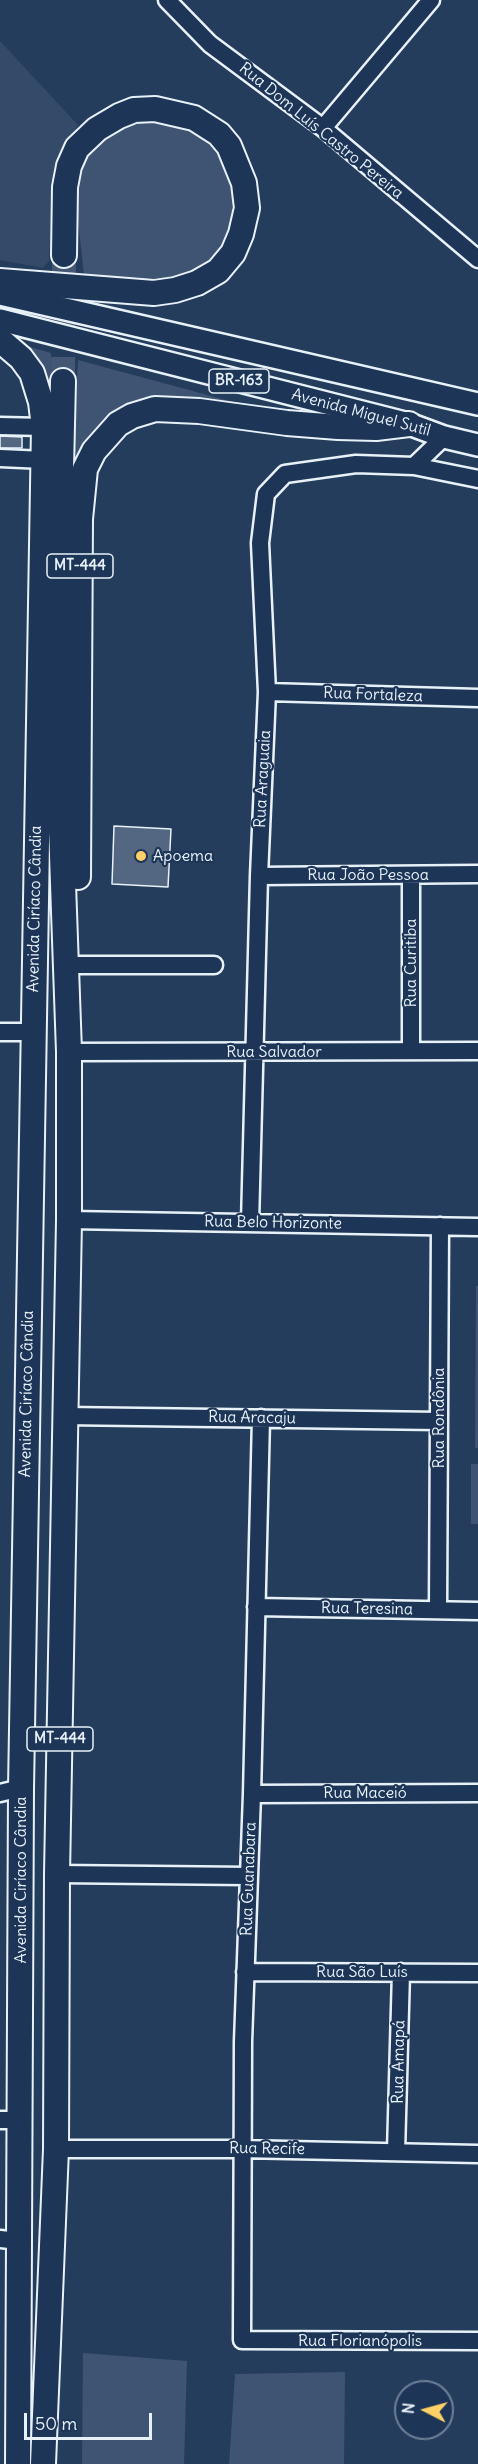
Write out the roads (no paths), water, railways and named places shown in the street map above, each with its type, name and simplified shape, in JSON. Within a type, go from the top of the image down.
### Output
[{"type":"highway","points":[[0,281],[154,293],[197,284],[218,271],[233,254],[241,234],[247,208],[244,183],[229,146],[219,134],[194,118],[155,109],[134,110],[97,129],[77,148],[69,166],[65,187],[64,255]]},
{"type":"highway","name":"Avenida Ciríaco Cândia","points":[[0,340],[21,358],[32,373],[41,402],[44,427],[33,1032],[11,1791],[9,2240],[18,2464]]},
{"type":"highway","points":[[63,381],[56,687],[68,1014]]},
{"type":"highway","name":"MT-444","points":[[44,2464],[56,2149],[57,1874],[69,1220],[68,1014],[78,895],[80,519],[85,469],[94,451],[118,424],[137,414],[155,409],[199,411],[338,427],[376,428],[409,424]]},
{"type":"main road","name":"Avenida Miguel Sutil","points":[[0,294],[478,404]]},
{"type":"main road","name":"Avenida Miguel Sutil","points":[[0,320],[409,424],[444,437],[478,444]]},
{"type":"street","name":"Rua Dom Luís Castro Pereira","points":[[167,0],[210,44],[323,128],[478,259]]},
{"type":"street","points":[[323,128],[431,0]]},
{"type":"street","points":[[0,426],[44,427]]},
{"type":"street","points":[[414,465],[444,437]]},
{"type":"street","points":[[0,458],[44,460]]},
{"type":"street","name":"Rua Araguaia","points":[[250,1223],[259,876],[267,692],[260,543],[266,494],[285,474],[356,464],[414,465],[478,479]]},
{"type":"street","name":"Rua Fortaleza","points":[[267,692],[478,698]]},
{"type":"street","name":"Rua João Pessoa","points":[[259,876],[478,874]]},
{"type":"street","name":"Rua Curitiba","points":[[411,875],[411,1051]]},
{"type":"street","points":[[72,965],[214,965]]},
{"type":"street","points":[[0,1032],[33,1032]]},
{"type":"street","name":"Rua Salvador","points":[[69,1052],[478,1051]]},
{"type":"street","name":"Rua Belo Horizonte","points":[[69,1220],[478,1227]]},
{"type":"street","name":"Rua Rondônia","points":[[438,1610],[440,1226]]},
{"type":"street","name":"Rua Aracaju","points":[[64,1416],[439,1421]]},
{"type":"street","name":"Rua Guanabara","points":[[242,2340],[241,2149],[261,1418]]},
{"type":"street","name":"Rua Teresina","points":[[256,1607],[478,1611]]},
{"type":"street","name":"Rua Maceió","points":[[252,1794],[478,1793]]},
{"type":"street","points":[[57,1874],[248,1876]]},
{"type":"street","name":"Rua São Luís","points":[[245,1972],[478,1973]]},
{"type":"street","name":"Rua Amapá","points":[[396,2152],[401,1972]]},
{"type":"street","name":"Rua Recife","points":[[56,2149],[241,2149],[478,2154]]},
{"type":"street","name":"Rua Florianópolis","points":[[242,2340],[478,2342]]},
{"type":"tunnel","points":[[63,381],[64,255]]},
{"type":"place","name":"Apoema","points":[[141,856]]}]
